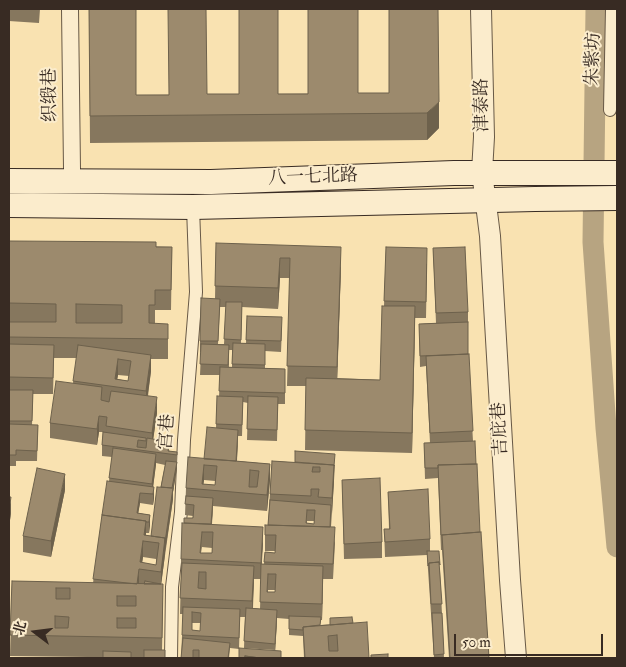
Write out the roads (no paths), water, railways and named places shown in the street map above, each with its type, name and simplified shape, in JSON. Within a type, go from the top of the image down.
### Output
[{"type":"main road","name":"八一七北路","points":[[9,180],[211,182],[482,172],[617,173]]},
{"type":"main road","name":"八一七北路","points":[[9,206],[193,207],[617,198]]},
{"type":"street","name":"织缎巷","points":[[70,9],[71,181]]},
{"type":"street","name":"津泰路","points":[[481,9],[484,137],[482,172],[486,200]]},
{"type":"street","name":"朱紫坊","points":[[610,110],[612,9]]},
{"type":"street","name":"吉庇巷","points":[[486,200],[490,236],[509,570],[516,658]]},
{"type":"street","name":"宫巷","points":[[171,658],[172,587],[181,512],[184,440],[196,292],[193,207]]},
{"type":"waterway","points":[[596,9],[593,242],[606,428],[617,547]]}]
